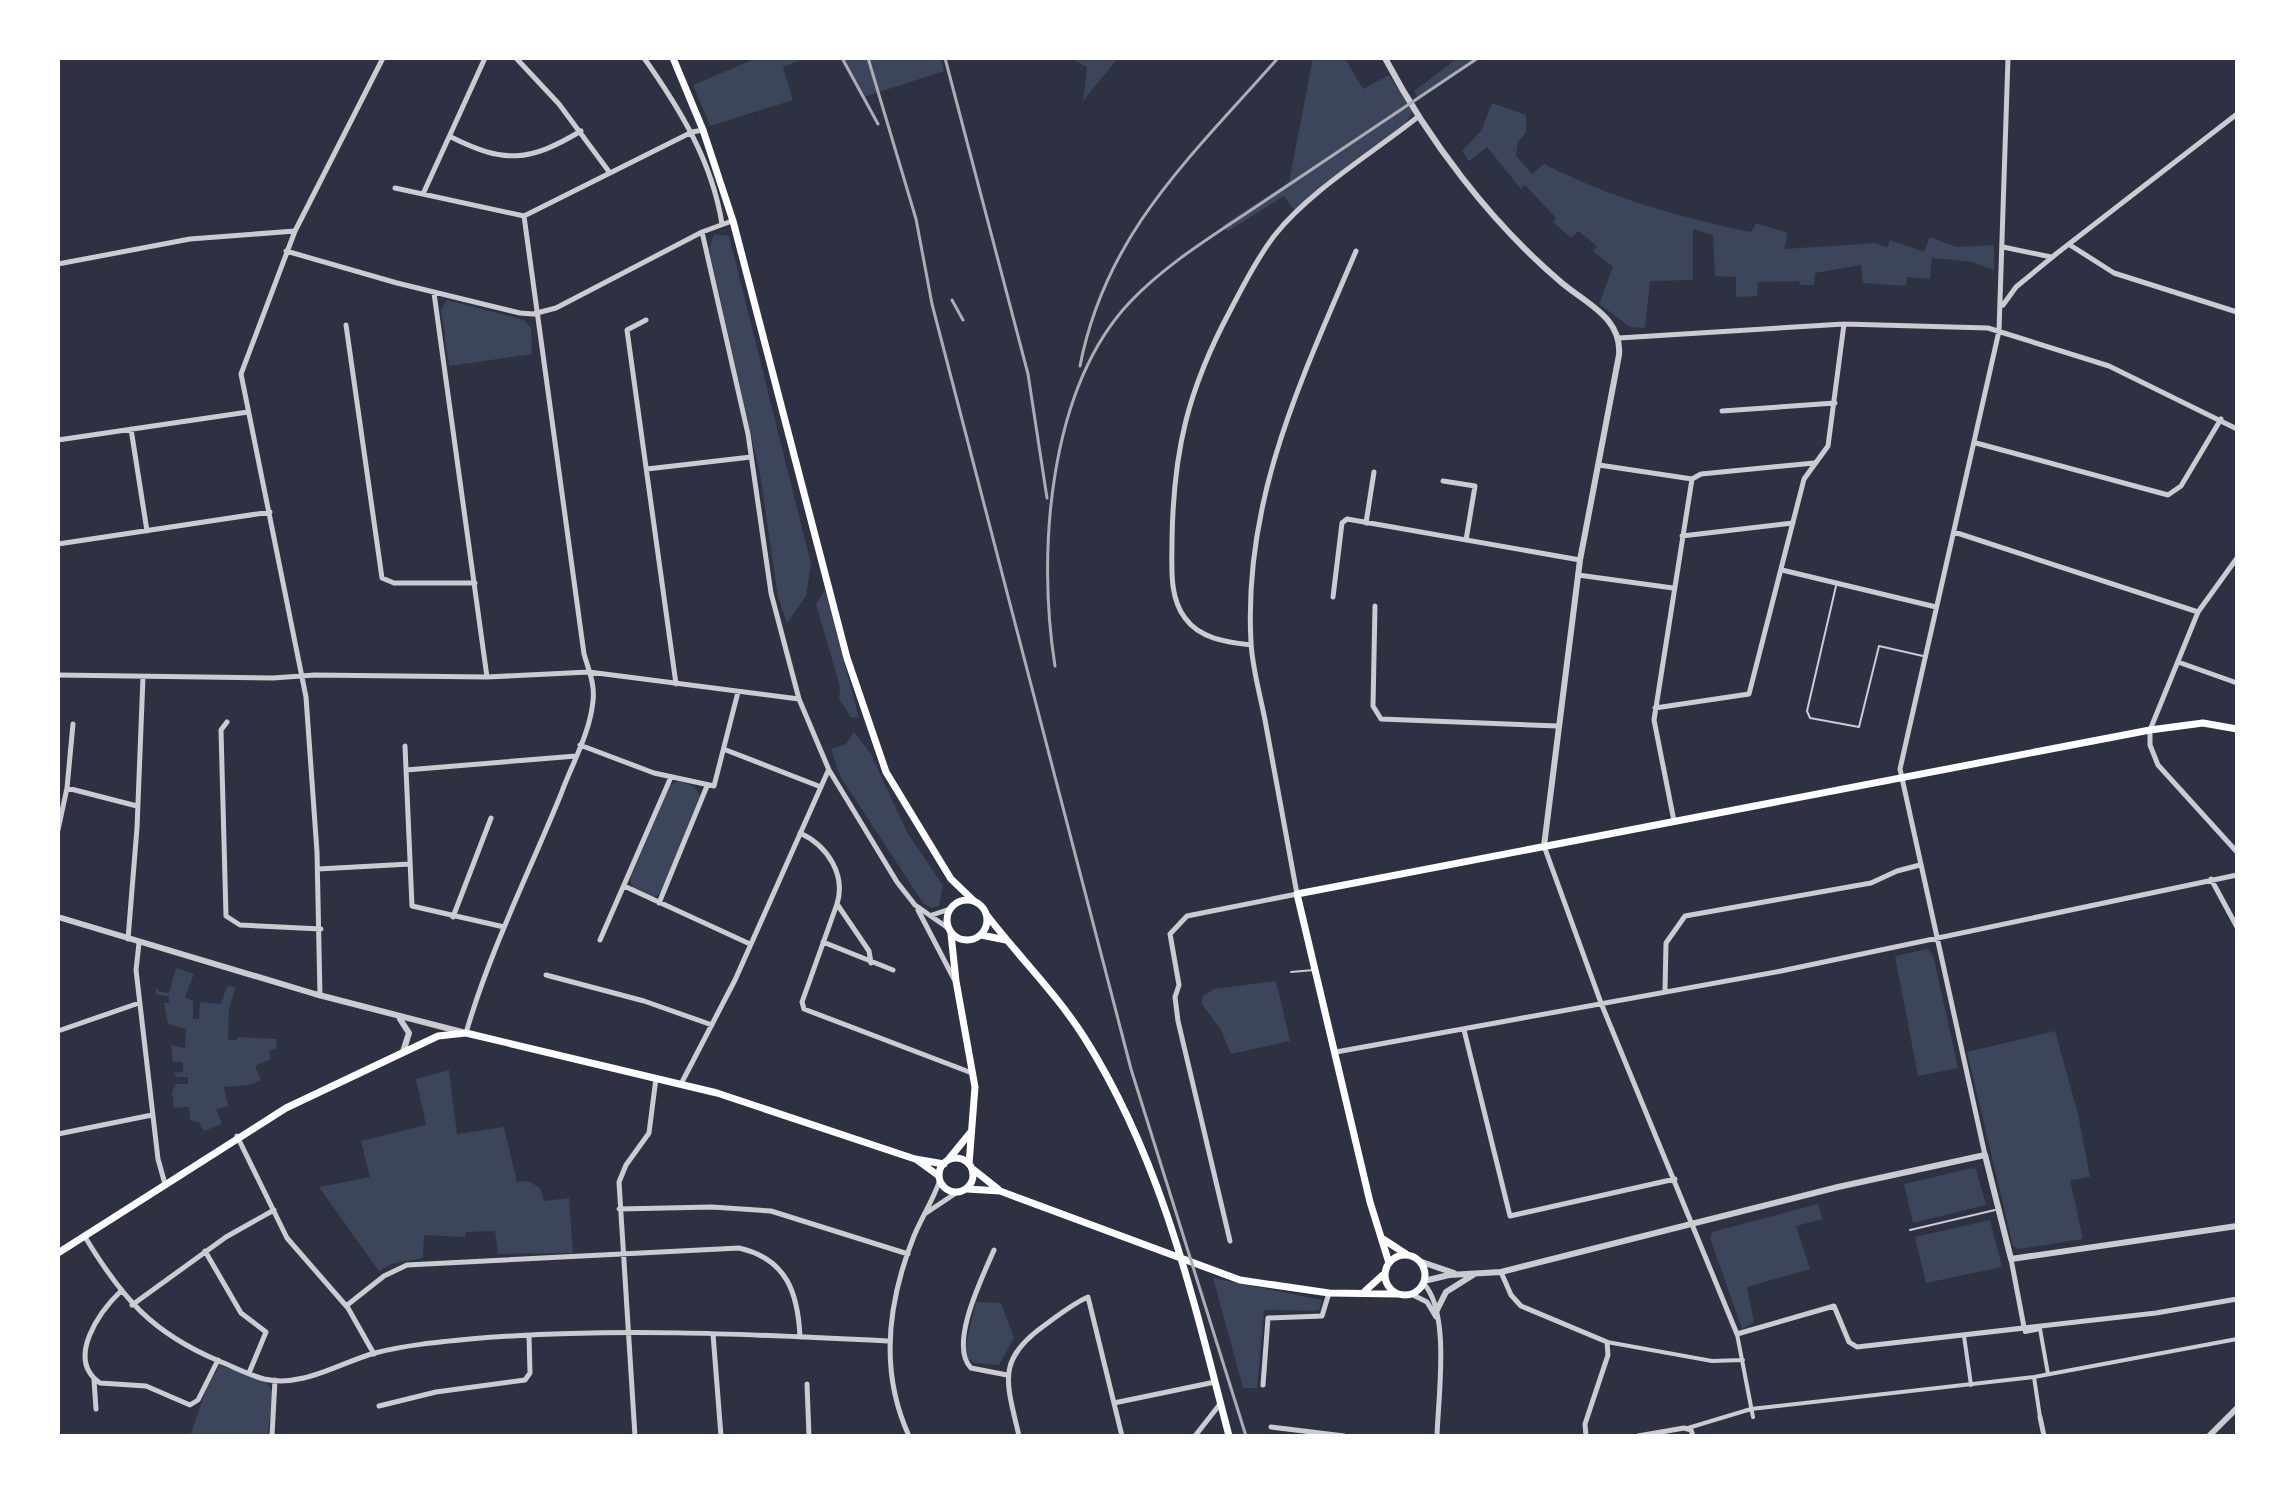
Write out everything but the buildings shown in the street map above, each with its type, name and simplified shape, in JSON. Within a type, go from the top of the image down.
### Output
[{"type":"main road","points":[[673,58],[703,130],[733,221],[847,658],[886,772],[951,879],[986,914],[1063,1006],[1102,1066],[1135,1129],[1169,1213],[1229,1436]]},
{"type":"main road","points":[[1363,1292],[1385,1273],[1389,1263],[1370,1202],[1297,894],[2150,730],[2203,723],[2237,729]]},
{"type":"main road","points":[[951,879],[949,931],[973,1073],[975,1107],[973,1180],[967,1189]]},
{"type":"main road","points":[[952,906],[974,901]]},
{"type":"main road","points":[[956,960],[970,941],[981,935],[987,923],[986,914]]},
{"type":"main road","points":[[949,931],[970,941]]},
{"type":"main road","points":[[981,935],[1008,941]]},
{"type":"main road","points":[[58,1253],[237,1136],[438,1036],[466,1033],[681,1084],[915,1159],[946,1162],[959,1158],[1000,1191]]},
{"type":"main road","points":[[939,1178],[946,1162],[972,1131]]},
{"type":"main road","points":[[915,1159],[939,1178],[946,1189],[956,1193],[967,1189],[1000,1191],[1240,1280],[1329,1293],[1411,1294],[1424,1282],[1424,1270],[1419,1261],[1383,1238]]},
{"type":"main road","points":[[1389,1263],[1408,1255]]},
{"type":"main road","points":[[1385,1273],[1389,1287],[1397,1294]]},
{"type":"street","points":[[320,996],[318,869],[303,678],[241,368],[295,231],[383,58]]},
{"type":"street","points":[[423,194],[485,58]]},
{"type":"street","points":[[516,58],[581,131],[610,173]]},
{"type":"street","points":[[644,58],[692,132],[710,174],[722,224]]},
{"type":"street","points":[[1385,58],[1419,116],[1500,221],[1547,270],[1608,319],[1619,338],[1619,355],[1580,560],[1544,846],[1601,1003],[1737,1334],[1753,1417]]},
{"type":"street","points":[[2008,58],[1999,331],[1925,657],[1901,778],[1985,1155],[2000,1209],[2025,1332],[2040,1329],[2048,1374]]},
{"type":"street","points":[[2002,309],[2016,287],[2052,257],[2237,114]]},
{"type":"street","points":[[1251,645],[1200,632],[1186,619],[1175,597],[1172,564],[1175,470],[1189,400],[1223,324],[1275,235],[1295,214],[1419,116]]},
{"type":"street","points":[[395,188],[524,216],[692,132],[703,130]]},
{"type":"street","points":[[451,137],[495,156],[523,157],[541,152],[581,131]]},
{"type":"street","points":[[58,917],[320,996],[466,1033],[481,979],[576,756],[593,704],[594,682],[589,672],[524,216]]},
{"type":"street","points":[[286,251],[434,293],[536,314],[556,308],[702,232],[733,221]]},
{"type":"street","points":[[58,264],[190,239],[295,231]]},
{"type":"street","points":[[702,232],[736,375],[771,593],[799,699],[829,770],[915,905],[956,981]]},
{"type":"street","points":[[2070,245],[2114,273],[2237,312]]},
{"type":"street","points":[[2003,247],[2052,257]]},
{"type":"street","points":[[1230,1241],[1178,1021],[1175,997],[1179,985],[1170,934],[1187,916],[1297,894],[1251,645],[1255,559],[1274,453],[1288,409],[1356,251]]},
{"type":"street","points":[[434,293],[487,677]]},
{"type":"street","points":[[646,320],[627,330],[676,684]]},
{"type":"street","points":[[1619,338],[1844,324],[1941,325],[1999,331],[2109,366],[2237,429]]},
{"type":"street","points":[[1655,708],[1749,694],[1804,479],[1828,446],[1844,324]]},
{"type":"street","points":[[346,325],[382,578],[394,583],[475,583]]},
{"type":"street","points":[[1722,411],[1835,403]]},
{"type":"street","points":[[58,440],[248,412]]},
{"type":"street","points":[[1976,443],[2168,495],[2181,486],[2221,419]]},
{"type":"street","points":[[131,429],[147,531]]},
{"type":"street","points":[[647,469],[751,457]]},
{"type":"street","points":[[1599,465],[1692,479],[1701,474],[1815,463]]},
{"type":"street","points":[[1366,523],[1374,472]]},
{"type":"street","points":[[1674,821],[1655,732],[1655,708],[1692,479]]},
{"type":"street","points":[[1443,481],[1475,486],[1466,540]]},
{"type":"street","points":[[58,544],[270,512]]},
{"type":"street","points":[[1333,597],[1342,523],[1347,519],[1580,560]]},
{"type":"street","points":[[1682,536],[1793,523]]},
{"type":"street","points":[[1954,532],[2198,612]]},
{"type":"street","points":[[2237,558],[2198,612],[2150,730],[2150,745],[2158,765],[2237,852]]},
{"type":"street","points":[[1782,570],[1936,607]]},
{"type":"street","points":[[1578,575],[1673,588]]},
{"type":"street","points":[[1375,606],[1373,706],[1381,719],[1558,726]]},
{"type":"street","points":[[2178,662],[2237,683]]},
{"type":"street","points":[[58,675],[487,677],[589,672],[799,699]]},
{"type":"street","points":[[128,939],[143,677]]},
{"type":"street","points":[[580,745],[671,777],[707,786],[718,783],[738,692]]},
{"type":"street","points":[[227,722],[221,730],[226,916],[240,925],[321,929]]},
{"type":"street","points":[[58,830],[67,788],[73,724]]},
{"type":"street","points":[[405,746],[412,906],[504,927]]},
{"type":"street","points":[[726,750],[821,787]]},
{"type":"street","points":[[406,770],[576,756]]},
{"type":"street","points":[[681,1084],[712,1025],[829,770]]},
{"type":"street","points":[[600,940],[671,777]]},
{"type":"street","points":[[659,903],[707,786]]},
{"type":"street","points":[[67,788],[137,806]]},
{"type":"street","points":[[453,917],[491,818]]},
{"type":"street","points":[[800,833],[823,851],[838,873],[841,890],[802,1002],[808,1013],[973,1073]]},
{"type":"street","points":[[318,869],[410,864]]},
{"type":"street","points":[[1665,990],[1666,943],[1685,916],[1871,883],[1920,865]]},
{"type":"street","points":[[1336,1052],[1796,968],[2237,875]]},
{"type":"street","points":[[2211,879],[2237,927]]},
{"type":"street","points":[[623,886],[750,944]]},
{"type":"street","points":[[837,904],[869,951],[871,963]]},
{"type":"street","points":[[915,905],[949,931]]},
{"type":"street","points":[[931,915],[952,906]]},
{"type":"street","points":[[823,942],[893,970]]},
{"type":"street","points":[[139,943],[136,970],[139,1003],[158,1159],[165,1184]]},
{"type":"street","points":[[546,975],[644,1001],[712,1025]]},
{"type":"street","points":[[58,1031],[139,1003]]},
{"type":"street","points":[[393,1015],[407,1028],[408,1041],[403,1052]]},
{"type":"street","points":[[1464,1030],[1510,1216],[1675,1179]]},
{"type":"street","points":[[635,1436],[625,1253],[619,1209],[621,1175],[649,1133],[656,1078]]},
{"type":"street","points":[[58,1134],[152,1115]]},
{"type":"street","points":[[237,1136],[294,1247],[346,1306],[374,1354]]},
{"type":"street","points":[[1437,1436],[1438,1321],[1430,1290],[1424,1282],[1462,1274],[1501,1272],[1693,1223],[1985,1155]]},
{"type":"street","points":[[909,1436],[893,1386],[888,1341],[908,1254],[939,1178]]},
{"type":"street","points":[[925,1214],[956,1193]]},
{"type":"street","points":[[619,1209],[712,1207],[771,1211],[908,1254]]},
{"type":"street","points":[[132,1305],[205,1251],[274,1210]]},
{"type":"street","points":[[2011,1259],[2237,1226]]},
{"type":"street","points":[[85,1237],[132,1305],[176,1341],[249,1373],[275,1380],[292,1381],[406,1346],[529,1336],[713,1334],[888,1341]]},
{"type":"street","points":[[346,1306],[384,1276],[407,1265],[739,1248],[767,1257],[794,1289],[800,1337]]},
{"type":"street","points":[[994,1250],[972,1306],[962,1350],[967,1364],[977,1372],[1007,1375]]},
{"type":"street","points":[[205,1251],[241,1313],[266,1332],[249,1373]]},
{"type":"street","points":[[1419,1261],[1462,1274]]},
{"type":"street","points":[[1501,1272],[1511,1295],[1521,1306],[1607,1342],[1712,1361],[1743,1360]]},
{"type":"street","points":[[1437,1310],[1446,1292],[1474,1274]]},
{"type":"street","points":[[96,1409],[94,1379],[87,1360],[91,1329],[121,1291]]},
{"type":"street","points":[[1263,1385],[1268,1318],[1322,1316],[1329,1293]]},
{"type":"street","points":[[1411,1294],[1430,1305],[1438,1321]]},
{"type":"street","points":[[1019,1436],[1007,1375],[1012,1354],[1027,1338],[1088,1297],[1122,1436]]},
{"type":"street","points":[[1737,1334],[1834,1306],[1849,1342],[1857,1347],[2156,1313],[2237,1299]]},
{"type":"street","points":[[713,1334],[721,1436]]},
{"type":"street","points":[[1963,1334],[1971,1385]]},
{"type":"street","points":[[379,1406],[436,1392],[525,1380],[530,1373],[529,1336]]},
{"type":"street","points":[[1638,1436],[1688,1428],[1751,1409],[2034,1377],[2237,1339]]},
{"type":"street","points":[[1586,1436],[1585,1424],[1608,1355],[1607,1342]]},
{"type":"street","points":[[94,1379],[108,1386],[146,1386],[190,1405],[198,1400],[218,1360]]},
{"type":"street","points":[[2034,1377],[2044,1436]]},
{"type":"street","points":[[272,1436],[275,1380]]},
{"type":"street","points":[[1114,1403],[1215,1382]]},
{"type":"street","points":[[807,1384],[809,1436]]},
{"type":"street","points":[[1195,1436],[1220,1404]]},
{"type":"street","points":[[2209,1436],[2237,1408]]},
{"type":"street","points":[[1271,1427],[1344,1436]]},
{"type":"street","points":[[1688,1428],[1693,1436]]},
{"type":"lane","points":[[1836,585],[1807,711],[1810,718],[1859,727],[1879,646],[1925,657]]},
{"type":"lane","points":[[1291,972],[1315,969]]},
{"type":"lane","points":[[1910,1230],[2000,1209]]},
{"type":"shaded area","points":[[757,58],[806,58],[783,67],[793,100],[710,126],[693,85]]},
{"type":"shaded area","points":[[839,58],[941,58],[944,71],[864,97]]},
{"type":"shaded area","points":[[1071,58],[1118,58],[1083,101],[1087,67]]},
{"type":"shaded area","points":[[1313,58],[1345,58],[1363,89],[1389,75],[1413,112],[1402,128],[1295,211],[1284,196],[1228,231],[1222,226],[1289,182]]},
{"type":"shaded area","points":[[1458,58],[1478,58],[1419,99],[1414,91]]},
{"type":"shaded area","points":[[1492,103],[1526,115],[1526,133],[1518,142],[1516,156],[1532,174],[1544,164],[1594,187],[1671,213],[1751,232],[1756,223],[1788,233],[1784,249],[1876,243],[1887,248],[1890,240],[1924,252],[1930,237],[1956,247],[1994,245],[1994,270],[1973,262],[1932,258],[1930,279],[1907,277],[1906,286],[1863,283],[1861,265],[1815,273],[1814,285],[1800,285],[1799,281],[1758,282],[1757,296],[1736,297],[1736,277],[1715,276],[1713,235],[1693,229],[1693,280],[1650,281],[1645,328],[1630,327],[1599,304],[1613,267],[1593,251],[1597,246],[1578,231],[1571,238],[1553,222],[1556,218],[1525,185],[1521,189],[1487,147],[1469,161],[1462,151],[1481,131]]},
{"type":"shaded area","points":[[714,234],[729,236],[811,564],[806,596],[787,623],[778,597],[760,474],[709,249]]},
{"type":"shaded area","points":[[447,300],[524,320],[531,328],[532,354],[449,366],[441,309]]},
{"type":"shaded area","points":[[825,590],[859,718],[851,717],[839,699],[840,687],[816,604]]},
{"type":"shaded area","points":[[854,732],[871,754],[908,834],[943,885],[939,906],[931,908],[923,903],[840,776],[831,749],[846,744]]},
{"type":"shaded area","points":[[678,781],[694,786],[700,795],[661,893],[653,898],[633,888],[630,880],[670,785]]},
{"type":"shaded area","points":[[1928,949],[1933,955],[1958,1068],[1918,1076],[1895,956]]},
{"type":"shaded area","points":[[176,968],[194,974],[185,997],[193,1001],[193,1019],[199,1019],[200,1002],[221,1004],[227,986],[236,987],[229,1009],[228,1040],[237,1040],[237,1037],[276,1039],[277,1048],[269,1051],[271,1059],[255,1066],[261,1080],[249,1085],[224,1087],[228,1106],[216,1109],[222,1124],[204,1131],[199,1122],[190,1120],[189,1107],[174,1108],[172,1092],[176,1084],[188,1084],[188,1077],[176,1077],[174,1073],[183,1072],[183,1062],[173,1062],[171,1045],[185,1048],[186,1029],[168,1024],[164,1003],[169,1003],[169,996],[156,995],[156,986],[158,991],[169,993]]},
{"type":"shaded area","points":[[1276,981],[1290,1041],[1231,1054],[1221,1030],[1202,1004],[1202,997],[1214,989]]},
{"type":"shaded area","points":[[2055,1031],[2078,1114],[2090,1177],[2070,1180],[2083,1239],[2019,1249],[2013,1246],[1967,1052]]},
{"type":"shaded area","points":[[449,1070],[457,1134],[504,1127],[517,1182],[528,1181],[540,1188],[544,1201],[569,1198],[573,1253],[498,1254],[495,1231],[466,1232],[465,1237],[424,1235],[423,1258],[391,1264],[379,1271],[319,1187],[370,1177],[361,1141],[426,1125],[416,1079]]},
{"type":"shaded area","points":[[1976,1169],[1986,1205],[1913,1223],[1904,1184]]},
{"type":"shaded area","points":[[1818,1204],[1823,1219],[1796,1226],[1810,1269],[1747,1287],[1754,1322],[1742,1329],[1710,1238],[1712,1232]]},
{"type":"shaded area","points":[[1990,1220],[2002,1267],[1926,1283],[1915,1237]]},
{"type":"shaded area","points":[[1213,1278],[1322,1300],[1319,1310],[1264,1310],[1257,1388],[1243,1388]]},
{"type":"shaded area","points":[[976,1302],[1001,1303],[1014,1338],[999,1365],[974,1363],[968,1358],[965,1349]]},
{"type":"shaded area","points":[[220,1365],[266,1382],[274,1393],[267,1436],[190,1436],[207,1387]]},
{"type":"railway","points":[[842,58],[878,124]]},
{"type":"railway","points":[[868,58],[916,219],[932,304],[1131,1069],[1246,1436]]},
{"type":"railway","points":[[945,58],[1028,374],[1047,498]]},
{"type":"railway","points":[[1080,366],[1092,318],[1131,236],[1184,163],[1278,58]]},
{"type":"railway","points":[[1055,666],[1048,574],[1049,525],[1055,475],[1065,426],[1081,380],[1102,338],[1130,302],[1178,260],[1478,58]]},
{"type":"railway","points":[[952,300],[963,320]]}]
